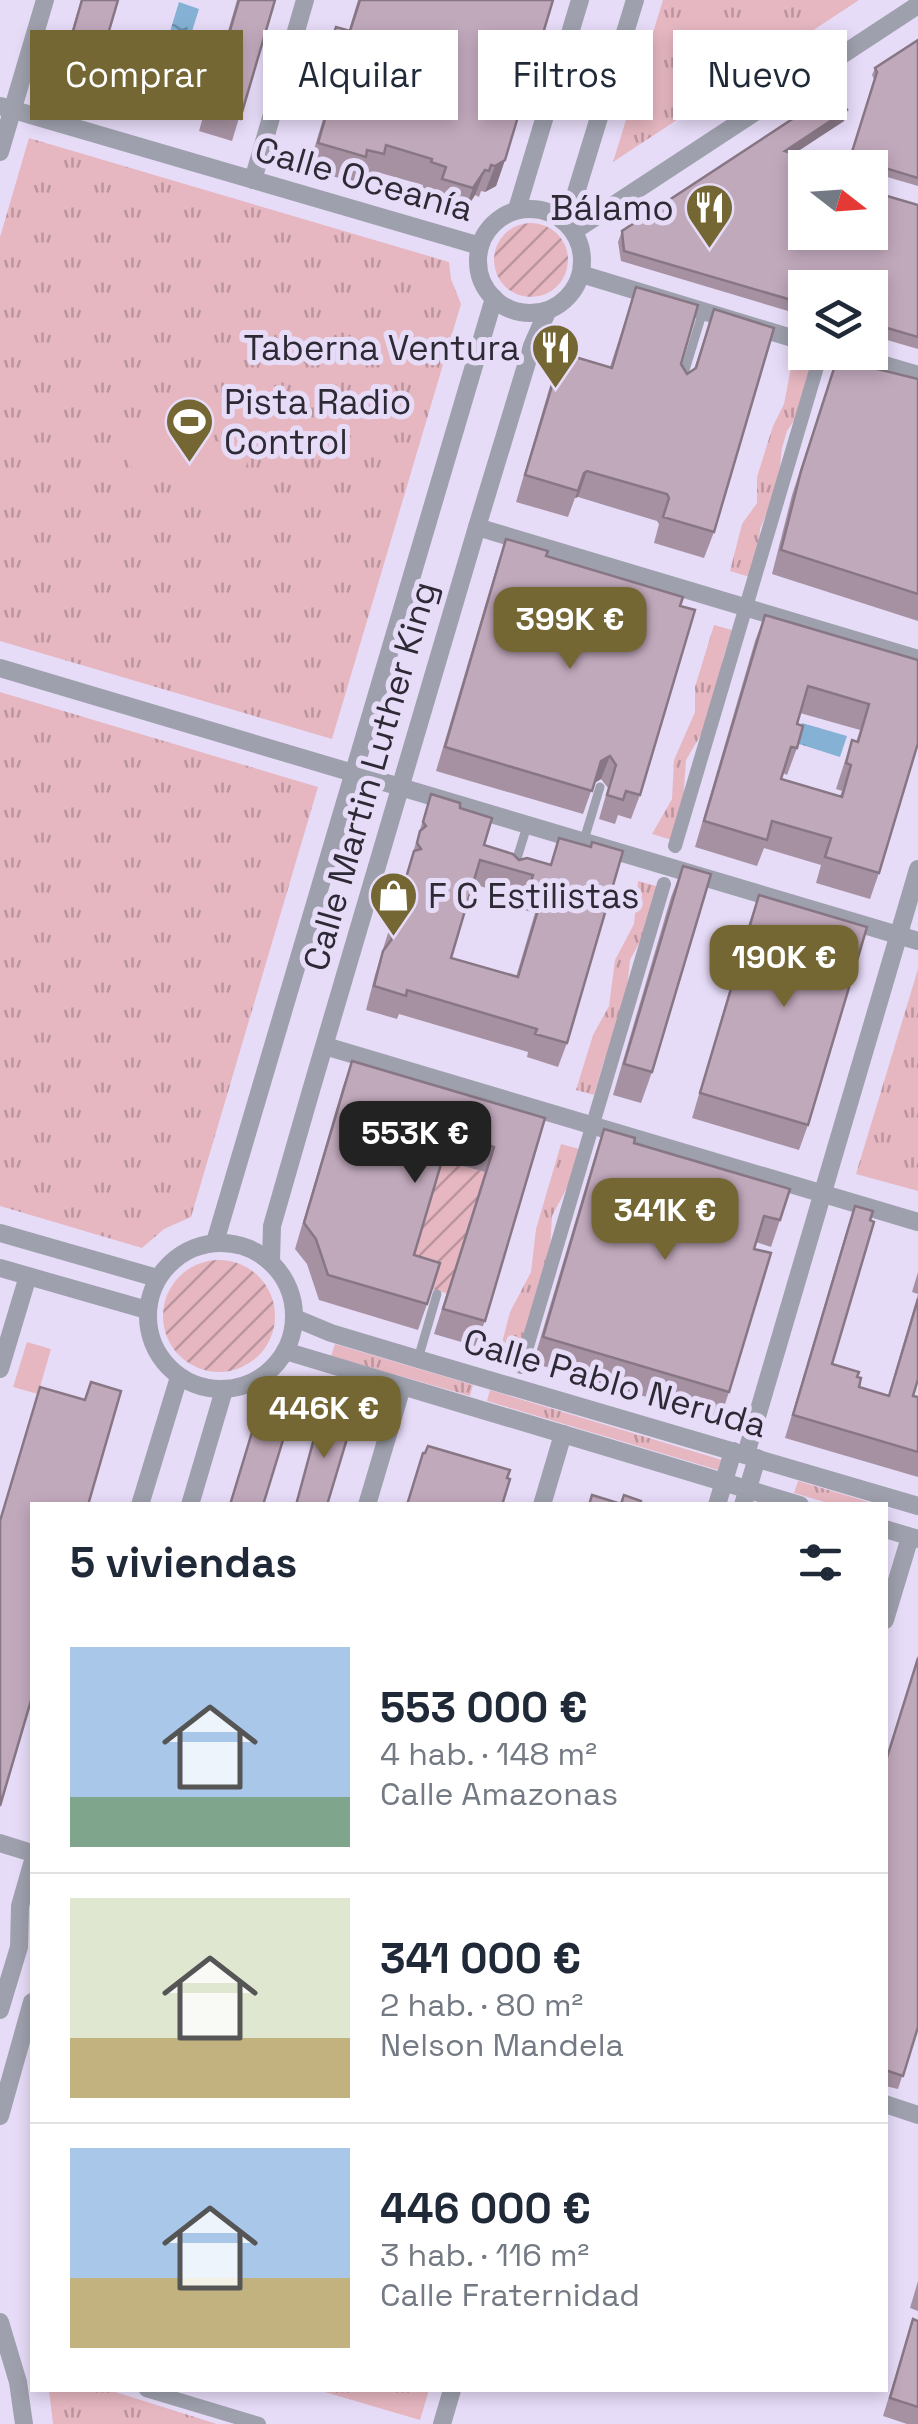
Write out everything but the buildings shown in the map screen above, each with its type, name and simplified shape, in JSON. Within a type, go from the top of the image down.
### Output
[{"type":"street","points":[[0,152],[6,108],[45,0]]},
{"type":"street","points":[[254,180],[304,0]]},
{"type":"street","points":[[518,209],[580,0]]},
{"type":"street","points":[[570,227],[635,0]]},
{"type":"street","points":[[570,227],[918,5]]},
{"type":"street","name":"Calle Oceanía","points":[[6,108],[480,246]]},
{"type":"street","points":[[518,209],[546,210],[570,227],[582,252],[581,274],[570,294],[547,312],[522,312],[494,298],[479,270],[480,246],[493,223],[518,209]]},
{"type":"street","points":[[581,274],[788,337]]},
{"type":"street","name":"Calle Martin Luther King","points":[[215,1242],[494,298]]},
{"type":"street","name":"Calle Martin Luther King","points":[[270,1262],[272,1226],[477,527],[532,346],[547,312]]},
{"type":"street","points":[[888,366],[918,375]]},
{"type":"street","points":[[675,846],[816,370]]},
{"type":"street","points":[[477,527],[918,659]]},
{"type":"street","points":[[0,668],[918,941]]},
{"type":"street","points":[[745,1498],[746,1454],[918,870]]},
{"type":"street","points":[[521,1368],[664,884]]},
{"type":"street","points":[[325,1046],[918,1222]]},
{"type":"street","points":[[0,1233],[157,1278]]},
{"type":"street","points":[[229,1240],[270,1262],[289,1289],[295,1318],[285,1352],[260,1378],[224,1390],[200,1387],[165,1366],[154,1348],[147,1310],[157,1278],[182,1253],[229,1240]]},
{"type":"street","points":[[0,1268],[147,1310]]},
{"type":"street","points":[[0,1370],[28,1276]]},
{"type":"street","name":"Calle Pablo Neruda","points":[[295,1318],[331,1333],[918,1506]]},
{"type":"street","name":"Calle Pablo Neruda","points":[[285,1352],[723,1484],[745,1498],[776,1502]]},
{"type":"street","points":[[141,1502],[179,1377]]},
{"type":"street","points":[[368,1502],[402,1387]]},
{"type":"street","points":[[191,1502],[224,1390]]},
{"type":"street","points":[[543,1502],[564,1434]]},
{"type":"street","points":[[718,1502],[723,1484],[746,1454]]},
{"type":"street","points":[[888,1531],[914,1538],[888,1612]]},
{"type":"street","points":[[0,1843],[30,1852]]},
{"type":"street","points":[[0,2010],[19,1946],[20,1906],[30,1871]]},
{"type":"street","points":[[0,2116],[30,2009]]},
{"type":"street","points":[[888,2105],[918,2115]]},
{"type":"street","points":[[0,2322],[18,2382],[24,2424]]},
{"type":"street","points":[[153,2392],[259,2424]]},
{"type":"street","points":[[442,2424],[451,2392]]},
{"type":"lane","points":[[679,392],[703,311]]},
{"type":"lane","points":[[584,840],[600,787]]},
{"type":"lane","points":[[512,876],[528,824]]},
{"type":"lane","points":[[418,1359],[437,1294]]},
{"type":"green space","points":[[663,0],[859,0],[813,30],[673,30],[673,120],[677,120],[613,162],[626,120],[653,120],[653,32]]},
{"type":"green space","points":[[29,138],[449,262],[461,304],[332,739],[0,641],[0,237]]},
{"type":"green space","points":[[531,223],[545,225],[557,234],[566,246],[566,274],[557,286],[545,295],[531,297],[517,295],[505,286],[496,274],[494,260],[496,246],[505,234],[517,225]]},
{"type":"green space","points":[[790,370],[815,370],[804,406],[787,431],[778,487],[760,529],[753,578],[730,571],[742,524],[757,503],[757,477],[784,404]]},
{"type":"green space","name":"Pista Radio Control","points":[[165,426],[248,453],[246,469],[225,507],[204,502],[194,494],[193,479],[182,481],[132,468],[133,446]]},
{"type":"green space","points":[[714,625],[732,630],[713,714],[686,760],[682,816],[675,841],[652,834],[672,799],[674,760],[695,712],[695,687]]},
{"type":"green space","points":[[0,692],[318,787],[191,1217],[164,1229],[142,1248],[0,1206]]},
{"type":"green space","points":[[638,881],[660,887],[650,923],[630,960],[617,1034],[594,1095],[576,1090],[593,1035],[609,1006],[615,960],[634,924]]},
{"type":"green space","points":[[918,969],[918,1191],[856,1174]]},
{"type":"green space","points":[[561,1144],[583,1150],[552,1216],[549,1267],[516,1358],[499,1354],[510,1312],[531,1272],[536,1229]]},
{"type":"green space","points":[[441,1159],[485,1172],[449,1294],[405,1281]]},
{"type":"green space","points":[[219,1260],[241,1264],[259,1276],[271,1294],[275,1316],[271,1338],[259,1356],[241,1368],[219,1372],[197,1368],[179,1356],[167,1338],[163,1316],[167,1294],[179,1276],[197,1264]]},
{"type":"green space","points":[[27,1342],[51,1349],[38,1394],[13,1387]]},
{"type":"green space","points":[[335,1344],[473,1385],[470,1396],[331,1356]]},
{"type":"green space","points":[[490,1390],[722,1460],[718,1470],[487,1401]]},
{"type":"green space","points":[[798,1481],[869,1502],[825,1502],[794,1493]]},
{"type":"green space","points":[[49,2392],[115,2392],[217,2424],[53,2424]]},
{"type":"green space","points":[[325,2392],[428,2392],[420,2420]]},
{"type":"water","points":[[179,2],[199,9],[192,30],[170,30]]},
{"type":"water","points":[[802,723],[847,736],[840,757],[796,743]]},
{"type":"place","name":"Bálamo","points":[[709,250]]},
{"type":"place","name":"Taberna Ventura","points":[[555,390]]},
{"type":"place","name":"Pista Radio Control","points":[[189,464]]},
{"type":"place","name":"F C Estilistas","points":[[393,938]]}]
